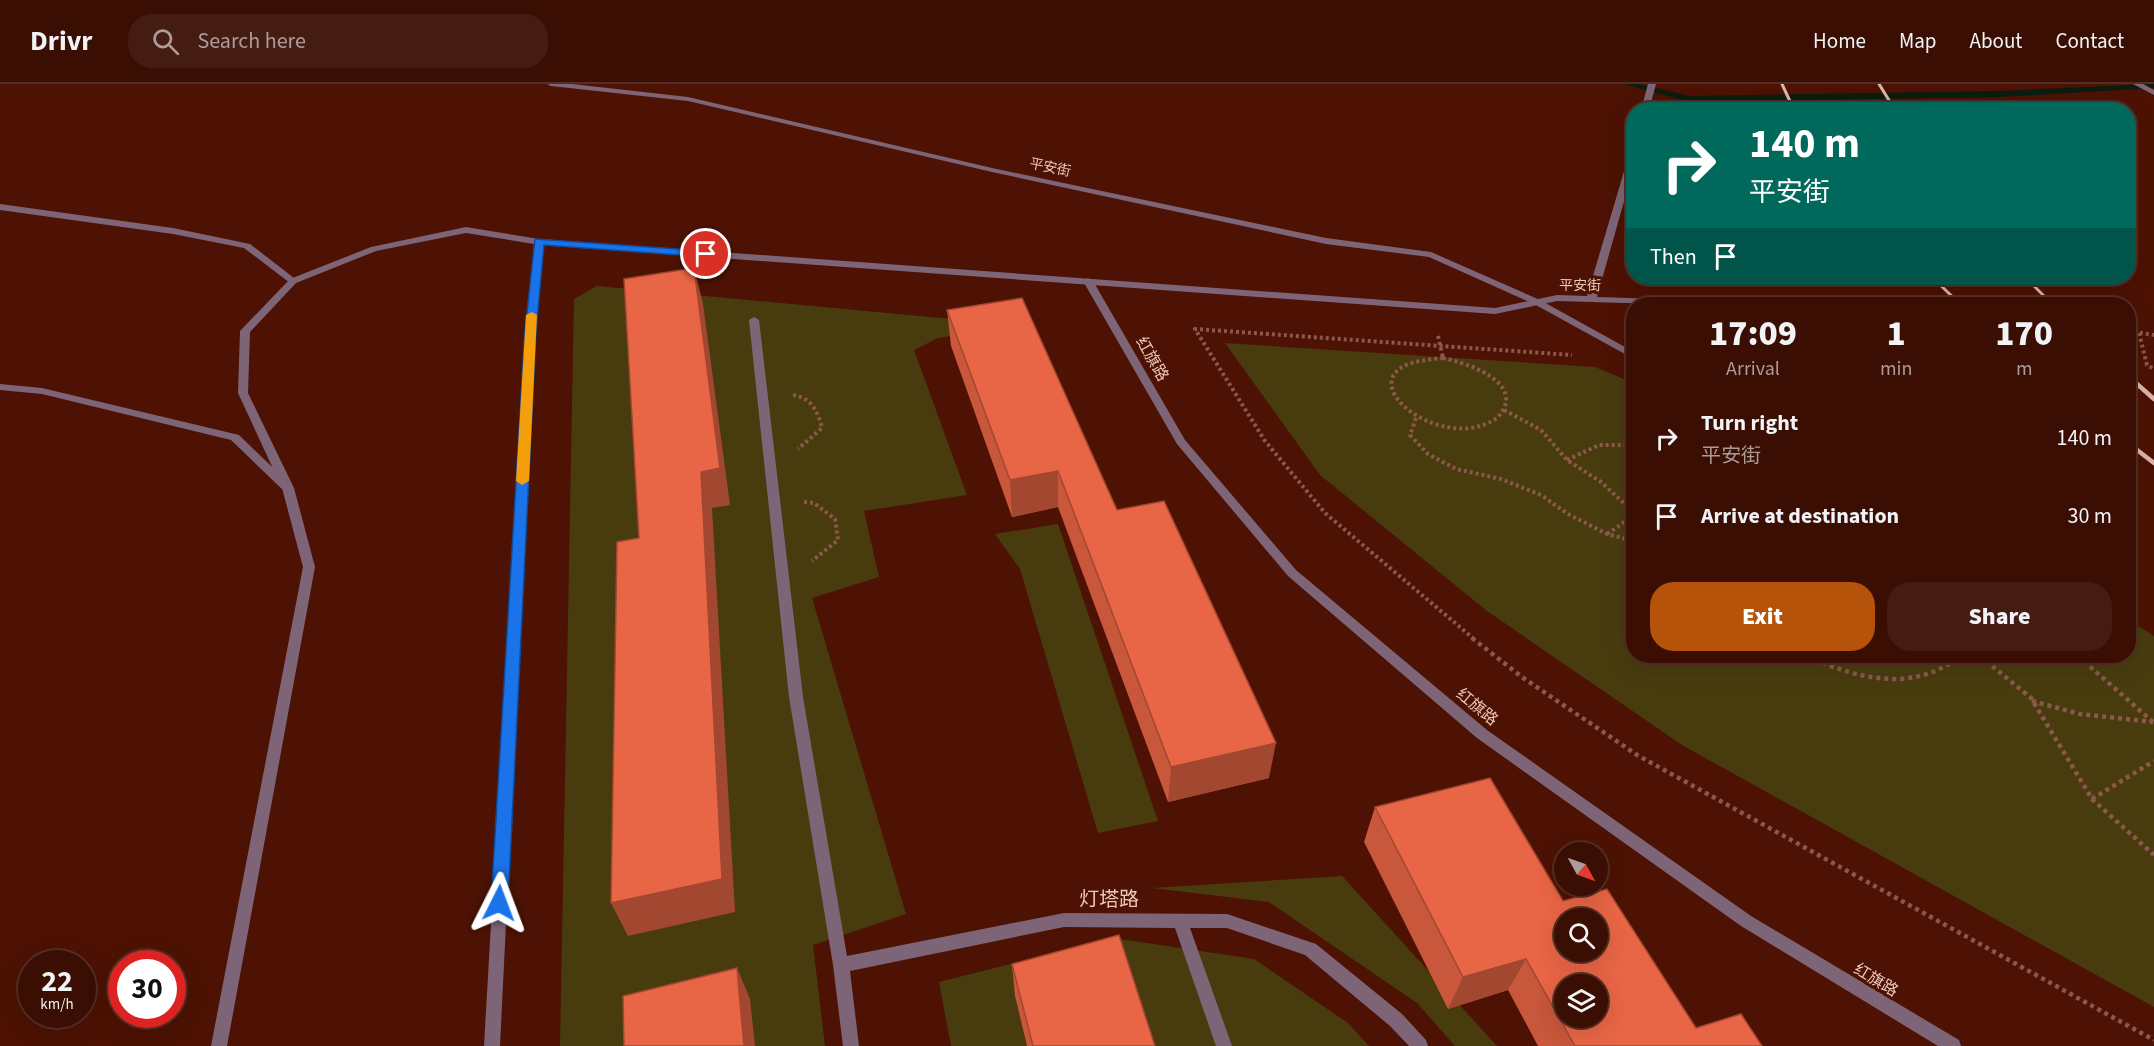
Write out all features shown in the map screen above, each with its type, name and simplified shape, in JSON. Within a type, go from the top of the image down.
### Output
[{"type":"street","name":"平安街","points":[[551,84],[688,99],[992,170],[1314,238],[1431,255],[1537,302],[1626,352]]},
{"type":"street","points":[[1647,102],[1652,84]]},
{"type":"street","points":[[2137,84],[2154,93]]},
{"type":"street","points":[[1591,300],[1626,178]]},
{"type":"street","points":[[0,207],[173,231],[247,246],[293,281],[245,331],[243,393],[288,488],[309,567],[219,1046]]},
{"type":"street","name":"平安街","points":[[293,281],[374,249],[466,230],[539,242],[1495,311],[1557,298],[1626,301]]},
{"type":"street","points":[[492,1046],[530,331],[539,242]]},
{"type":"street","name":"红旗路","points":[[1088,281],[1181,442],[1292,573],[1482,734],[1746,921],[1953,1046]]},
{"type":"street","points":[[754,320],[796,698],[841,965],[851,1046]]},
{"type":"street","points":[[0,387],[42,391],[235,437],[288,488]]},
{"type":"street","name":"灯塔路","points":[[841,965],[1064,920],[1227,921],[1310,949],[1396,1020],[1420,1046]]},
{"type":"street","points":[[1180,921],[1224,1046]]},
{"type":"path","points":[[1577,356],[1195,330],[1265,441],[1325,513],[1433,607],[1522,677],[1637,755],[2154,1040]]},
{"type":"path","points":[[2136,332],[2154,335]]},
{"type":"path","points":[[2139,333],[2147,365],[2154,369]]},
{"type":"path","points":[[1427,359],[1463,362],[1493,377],[1503,388],[1506,400],[1504,410],[1494,420],[1461,429],[1441,427],[1416,418],[1396,402],[1391,390],[1392,379],[1399,369],[1411,362],[1427,359]]},
{"type":"path","points":[[1504,410],[1541,430],[1567,460],[1601,482],[1626,505],[1626,521],[1607,534]]},
{"type":"path","points":[[1416,418],[1410,435],[1428,454],[1456,469],[1501,479],[1541,495],[1568,514],[1607,534],[1626,540]]},
{"type":"path","points":[[1567,460],[1599,445],[1626,445]]},
{"type":"path","points":[[774,496],[814,503],[835,519],[838,540],[818,558],[783,573]]},
{"type":"path","points":[[1822,663],[1830,667],[1886,680],[1927,674],[1950,663]]},
{"type":"path","points":[[1988,663],[2032,701],[2092,799],[2154,855]]},
{"type":"path","points":[[2086,663],[2154,722]]},
{"type":"path","points":[[2032,701],[2080,714],[2154,722]]},
{"type":"path","points":[[2092,799],[2154,761]]},
{"type":"shaded area","points":[[597,286],[1016,325],[938,338],[914,350],[967,495],[864,511],[879,577],[812,598],[906,914],[813,945],[825,1046],[560,1046],[574,299]]},
{"type":"shaded area","points":[[1225,343],[1595,367],[1626,380],[1626,663],[2136,663],[2136,624],[2154,636],[2154,1007],[1682,745],[1487,611],[1320,475]]},
{"type":"shaded area","points":[[1058,524],[1158,821],[1098,833],[1020,569],[995,534]]},
{"type":"shaded area","points":[[1342,876],[1497,1046],[1455,1046],[1417,1003],[1269,902],[1152,888]]},
{"type":"shaded area","points":[[1113,938],[1254,959],[1348,1023],[1369,1046],[1143,1046],[1015,996],[1027,1046],[951,1046],[939,982]]},
{"type":"building","points":[[694,268],[720,468],[701,472],[722,879],[611,903],[617,542],[639,538],[624,279]]},
{"type":"building","points":[[1022,298],[1117,510],[1164,501],[1276,743],[1171,767],[1058,471],[1010,480],[947,310]]},
{"type":"building","points":[[1490,778],[1554,886],[1554,896],[1560,896],[1563,901],[1581,896],[1608,896],[1608,891],[1696,1028],[1741,1014],[1762,1046],[1575,1046],[1565,1028],[1608,1028],[1608,974],[1554,974],[1554,1009],[1526,959],[1463,977],[1375,807]]},
{"type":"building","points":[[1119,935],[1155,1046],[1033,1046],[1012,964]]},
{"type":"building","points":[[737,968],[744,1046],[624,1046],[623,996]]},
{"type":"waterway","points":[[1628,84],[1690,99],[2000,94],[2154,85]]},
{"type":"railway","points":[[1782,84],[1790,102]]},
{"type":"railway","points":[[1879,84],[1890,102]]},
{"type":"railway","points":[[1940,285],[1953,297]]},
{"type":"railway","points":[[2033,285],[2045,297]]},
{"type":"railway","points":[[2136,383],[2154,399]]},
{"type":"railway","points":[[2136,449],[2154,463]]},
{"type":"slow traffic","points":[[522,481],[532,315]]},
{"type":"route","points":[[499,903],[530,331],[539,242],[706,254]]}]
